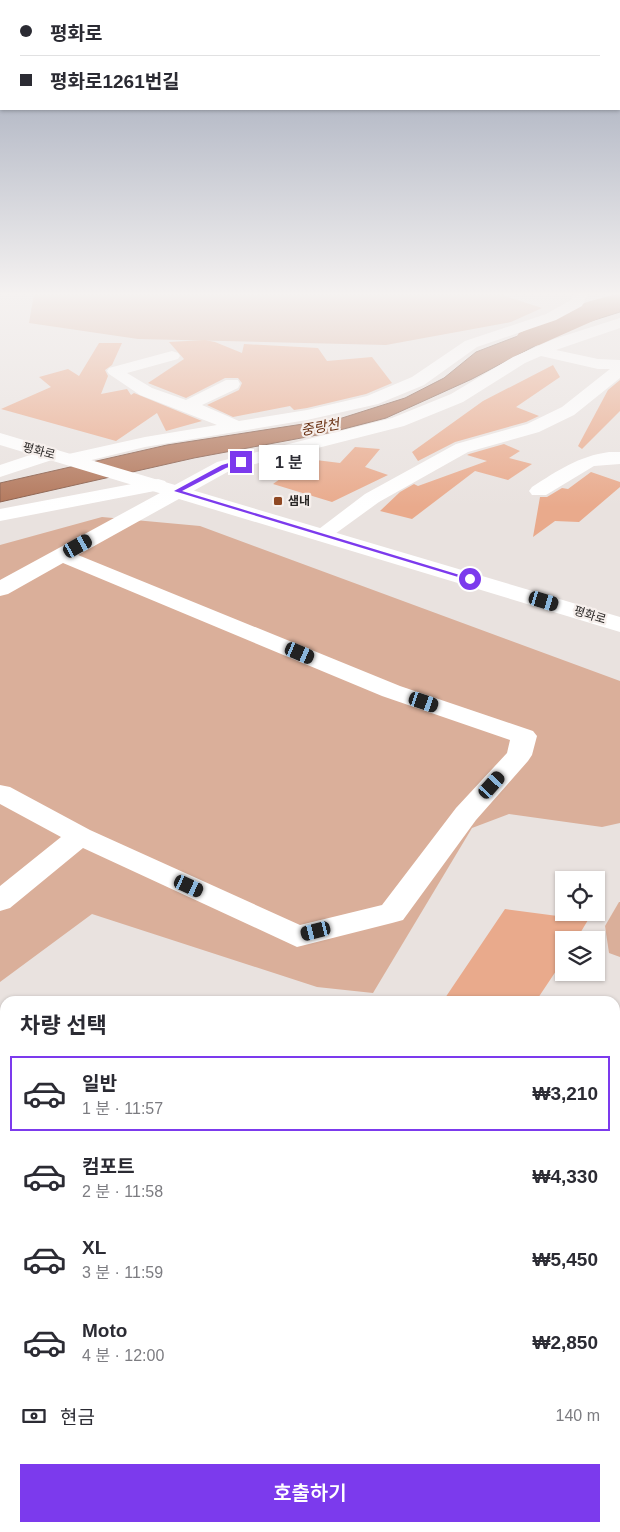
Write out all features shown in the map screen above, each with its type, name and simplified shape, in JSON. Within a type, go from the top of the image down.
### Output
[{"type":"main road","name":"평화로","points":[[0,439],[620,625]]},
{"type":"street","points":[[140,364],[115,371],[132,386],[161,399],[187,406],[235,426]]},
{"type":"street","points":[[75,460],[145,442],[307,415],[372,400],[418,381],[442,364]]},
{"type":"street","points":[[0,589],[62,555],[168,488],[224,466],[292,447],[398,422],[457,398],[513,364]]},
{"type":"street","points":[[321,535],[372,498],[462,448],[534,428],[568,410],[620,370]]},
{"type":"street","points":[[187,406],[232,384]]},
{"type":"street","points":[[0,472],[51,454]]},
{"type":"street","points":[[539,490],[589,460],[607,456],[620,458]]},
{"type":"street","points":[[0,514],[45,504],[168,488]]},
{"type":"street","points":[[0,793],[80,836],[297,936],[392,912],[466,814],[519,755],[524,736],[391,691],[62,555]]},
{"type":"street","points":[[0,902],[80,836]]},
{"type":"shaded area","points":[[102,517],[200,526],[620,681],[620,823],[602,827],[509,814],[472,828],[373,993],[317,987],[92,914],[0,982],[0,545]]},
{"type":"shaded area","points":[[619,902],[620,957],[609,953],[605,926]]},
{"type":"water","name":"중랑천","points":[[461,364],[500,364],[386,418],[328,433],[194,458],[0,502],[0,483],[167,445],[342,418],[405,398],[444,378]]},
{"type":"building","points":[[86,364],[112,364],[105,370],[108,376],[101,394],[127,389],[131,395],[134,393],[202,421],[166,431],[157,413],[116,441],[1,409],[51,387],[39,377],[68,369],[79,376]]},
{"type":"building","points":[[176,364],[378,364],[392,383],[366,394],[307,408],[294,410],[290,406],[233,417],[207,405],[239,390],[242,383],[238,378],[225,378],[186,398],[148,383]]},
{"type":"building","points":[[553,365],[560,377],[516,407],[539,416],[526,422],[455,442],[418,461],[412,452],[483,401]]},
{"type":"building","points":[[620,380],[620,411],[582,449],[578,446],[608,390]]},
{"type":"building","points":[[504,444],[520,451],[509,458],[532,464],[508,480],[475,471],[412,519],[380,511],[400,492],[414,484],[418,486],[487,461],[467,455]]},
{"type":"building","points":[[355,447],[380,449],[365,467],[388,475],[332,502],[273,484],[308,459],[340,463]]},
{"type":"building","points":[[591,472],[620,482],[620,487],[579,522],[555,521],[533,537],[540,497],[547,497],[562,488],[568,489]]},
{"type":"building","points":[[505,909],[555,916],[555,921],[587,921],[581,931],[555,931],[555,972],[539,996],[446,996]]},
{"type":"place","name":"샘내","points":[[278,501]]},
{"type":"route","points":[[241,462],[224,466],[177,491],[470,579]]}]
